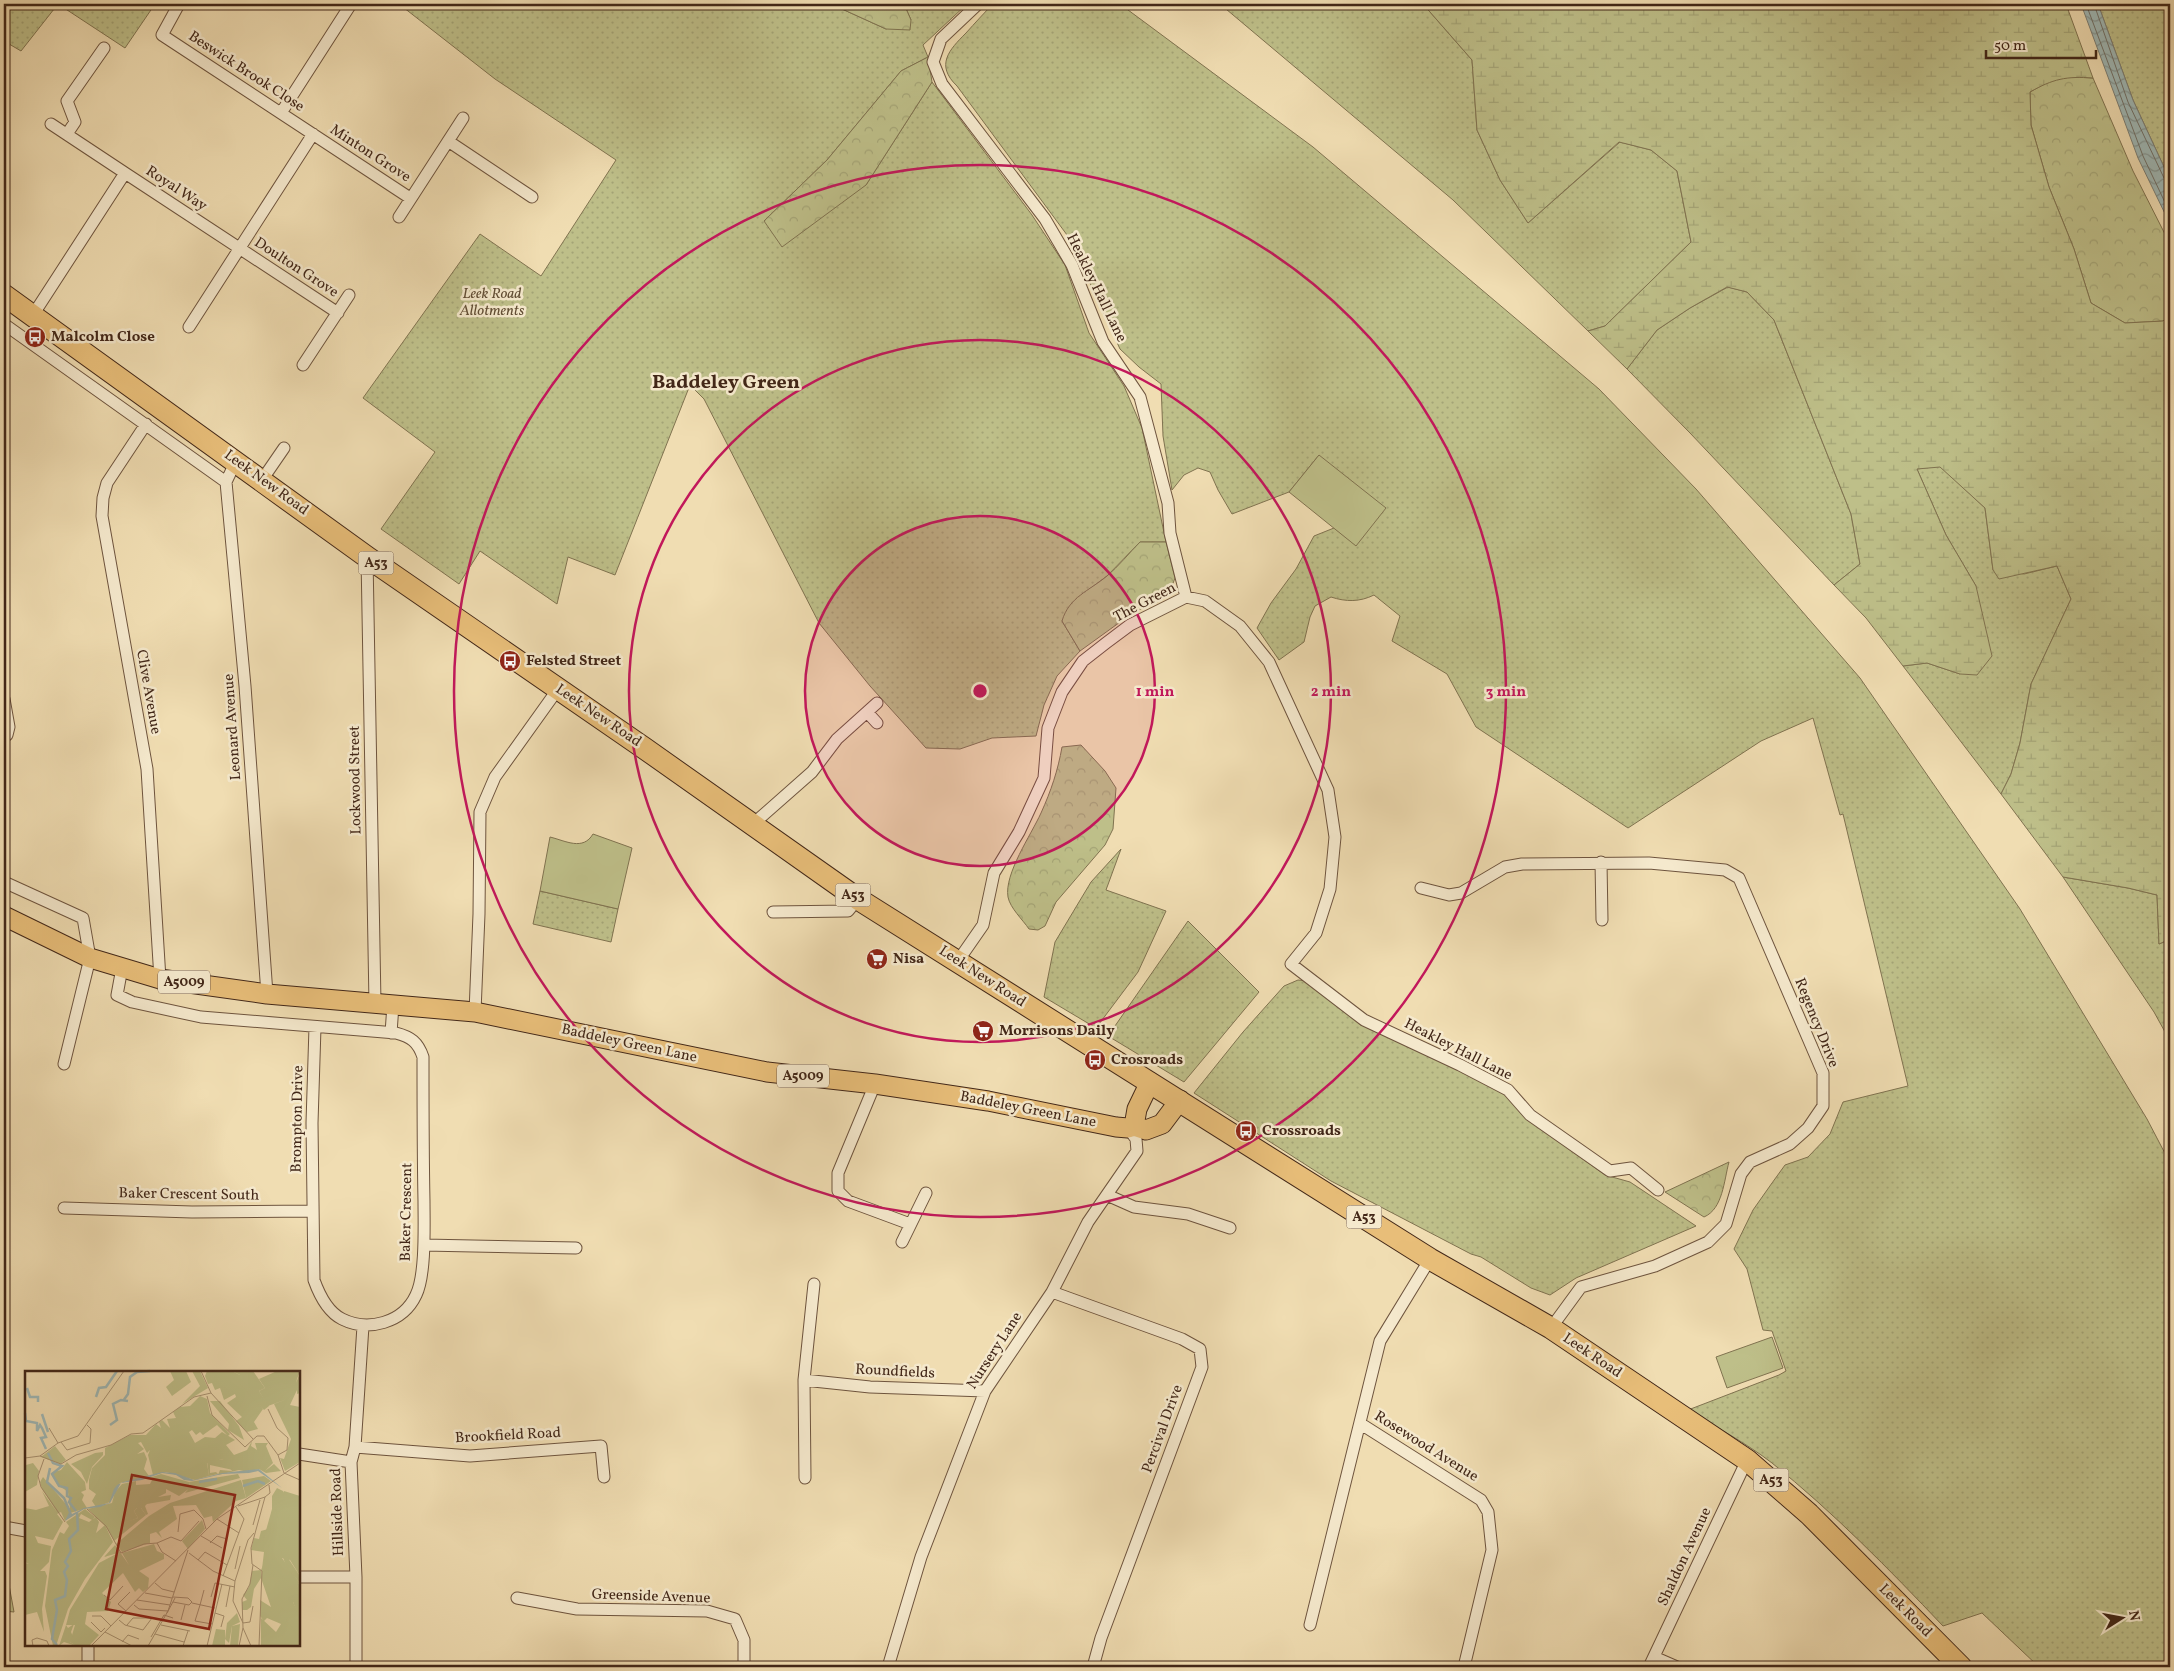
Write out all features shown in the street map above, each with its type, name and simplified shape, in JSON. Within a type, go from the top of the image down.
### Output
[{"type":"highway","name":"Leek New Road","points":[[4,295],[367,557],[858,898],[1180,1100]]},
{"type":"highway","name":"Leek Road","points":[[1180,1100],[1430,1259],[1551,1328],[1747,1460],[1809,1514],[1961,1667]]},
{"type":"main road","name":"Baddeley Green Lane","points":[[4,916],[90,958],[160,979],[267,994],[475,1012],[767,1072],[875,1084],[988,1101],[1146,1130],[1162,1124],[1180,1100]]},
{"type":"main road","points":[[1131,1127],[1150,1082]]},
{"type":"street","name":"Beswick Brook Close","points":[[179,4],[162,35],[313,134]]},
{"type":"street","points":[[281,113],[351,4]]},
{"type":"street","name":"Heakley Hall Lane","points":[[978,4],[941,39],[933,62],[942,84],[1045,219],[1072,264],[1103,342],[1140,397],[1168,503],[1170,533],[1186,597]]},
{"type":"street","points":[[67,134],[75,122],[67,101],[104,48]]},
{"type":"street","name":"Minton Grove","points":[[399,217],[463,118]]},
{"type":"street","points":[[51,124],[125,173]]},
{"type":"street","points":[[189,328],[313,134]]},
{"type":"street","name":"Minton Grove","points":[[313,134],[410,198]]},
{"type":"street","points":[[448,141],[532,197]]},
{"type":"street","name":"Royal Way","points":[[33,315],[125,173],[239,248]]},
{"type":"street","name":"Doulton Grove","points":[[239,248],[338,313]]},
{"type":"street","points":[[303,365],[349,295]]},
{"type":"street","name":"Leek New Road","points":[[4,324],[226,482]]},
{"type":"street","name":"Clive Avenue","points":[[146,424],[107,483],[102,516],[147,769],[160,979]]},
{"type":"street","points":[[262,480],[284,448]]},
{"type":"street","points":[[226,482],[236,461]]},
{"type":"street","name":"Leonard Avenue","points":[[226,482],[245,686],[267,994]]},
{"type":"street","name":"Lockwood Street","points":[[367,557],[384,1004],[391,1033]]},
{"type":"street","name":"The Green","points":[[958,961],[983,925],[994,873],[1019,832],[1044,778],[1048,728],[1062,692],[1083,661],[1106,643],[1130,625],[1186,597],[1205,601],[1240,626],[1269,662],[1328,790],[1335,838],[1330,889],[1316,933],[1291,964]]},
{"type":"street","points":[[475,1012],[479,914],[480,812],[495,777],[558,689]]},
{"type":"street","points":[[4,699],[10,727],[7,735],[4,737]]},
{"type":"street","points":[[753,824],[812,772],[837,739],[877,703]]},
{"type":"street","points":[[866,712],[877,723]]},
{"type":"street","points":[[1601,862],[1602,920]]},
{"type":"street","name":"Regency Drive","points":[[1421,888],[1449,895],[1472,888],[1505,867],[1522,864],[1650,863],[1725,870],[1739,878],[1823,1073],[1823,1106],[1808,1128],[1790,1144],[1750,1162],[1741,1174],[1726,1224],[1708,1242],[1655,1266],[1581,1287],[1551,1328]]},
{"type":"street","points":[[4,882],[83,918],[90,958],[64,1064]]},
{"type":"street","points":[[773,912],[848,911],[858,898]]},
{"type":"street","name":"Heakley Hall Lane","points":[[1291,964],[1364,1020],[1508,1090],[1530,1115],[1594,1160],[1610,1170],[1631,1168],[1658,1190]]},
{"type":"street","points":[[122,968],[117,995],[132,1002],[201,1017],[391,1033]]},
{"type":"street","name":"Brompton Drive","points":[[313,1211],[315,1027]]},
{"type":"street","name":"Baker Crescent","points":[[363,1326],[380,1324],[396,1318],[416,1295],[424,1245],[423,1057],[419,1045],[409,1036],[391,1033]]},
{"type":"street","points":[[875,1084],[838,1173],[838,1192],[848,1200],[910,1224]]},
{"type":"street","name":"Nursery Lane","points":[[888,1667],[921,1557],[985,1391],[1052,1292],[1088,1222],[1137,1151],[1136,1140],[1131,1127]]},
{"type":"street","points":[[902,1242],[926,1193]]},
{"type":"street","points":[[1107,1195],[1134,1207],[1188,1214],[1230,1228]]},
{"type":"street","name":"Baker Crescent South","points":[[64,1208],[192,1212],[313,1211]]},
{"type":"street","points":[[313,1211],[314,1273],[320,1296],[340,1318],[363,1326]]},
{"type":"street","points":[[424,1245],[576,1248]]},
{"type":"street","name":"Rosewood Avenue","points":[[1310,1625],[1380,1341],[1430,1259]]},
{"type":"street","points":[[805,1478],[804,1380],[814,1284]]},
{"type":"street","name":"Percival Drive","points":[[1052,1292],[1182,1339],[1200,1349],[1202,1367],[1101,1638],[1093,1667]]},
{"type":"street","name":"Hillside Road","points":[[356,1667],[356,1577],[351,1462],[354,1447],[363,1326]]},
{"type":"street","name":"Roundfields","points":[[804,1380],[870,1387],[985,1391]]},
{"type":"street","name":"Rosewood Avenue","points":[[1360,1424],[1481,1500],[1488,1512],[1492,1550],[1464,1667]]},
{"type":"street","name":"Brookfield Road","points":[[354,1447],[470,1456],[601,1446],[604,1477]]},
{"type":"street","points":[[300,1454],[351,1462]]},
{"type":"street","name":"Shaldon Avenue","points":[[1652,1662],[1747,1460]]},
{"type":"street","points":[[4,1527],[25,1531]]},
{"type":"street","points":[[300,1577],[356,1577]]},
{"type":"street","name":"Greenside Avenue","points":[[517,1598],[577,1609],[707,1611],[735,1619],[744,1640],[744,1667]]},
{"type":"street","points":[[88,1646],[88,1667]]},
{"type":"street","points":[[1652,1662],[1677,1667]]},
{"type":"green space","points":[[4,4],[58,4],[21,51],[4,41]]},
{"type":"green space","points":[[58,4],[155,4],[125,48]]},
{"type":"green space","name":"Leek Road Allotments","points":[[399,4],[831,4],[886,29],[911,20],[904,4],[967,4],[923,45],[928,57],[901,71],[827,160],[764,221],[866,185],[932,82],[1032,215],[1065,265],[1089,333],[1124,386],[1142,428],[1166,542],[1140,542],[1107,576],[1076,599],[1062,621],[1080,651],[1057,676],[1044,705],[1036,736],[992,738],[960,749],[926,748],[870,686],[819,623],[704,399],[690,385],[615,575],[568,557],[557,604],[480,551],[459,584],[381,529],[435,452],[363,398],[480,234],[541,276],[616,160],[495,79]]},
{"type":"green space","points":[[831,4],[904,4],[911,20],[910,30],[886,29]]},
{"type":"green space","points":[[993,4],[1120,4],[1313,147],[1599,389],[1696,489],[1860,678],[2020,909],[2147,1119],[2170,1163],[2170,1667],[2039,1667],[1982,1613],[1943,1626],[1860,1542],[1795,1482],[1752,1449],[1688,1410],[1786,1371],[1772,1331],[1763,1330],[1747,1269],[1734,1249],[1753,1210],[1785,1165],[1808,1157],[1830,1134],[1843,1102],[1908,1086],[1843,814],[1840,815],[1813,718],[1761,741],[1628,828],[1476,727],[1447,674],[1392,641],[1400,616],[1374,595],[1353,600],[1331,597],[1315,606],[1310,617],[1304,642],[1279,660],[1257,628],[1271,603],[1296,569],[1314,536],[1334,528],[1356,545],[1319,455],[1289,492],[1232,514],[1210,472],[1198,468],[1184,475],[1172,490],[1163,436],[1161,384],[1120,349],[1070,239],[950,78],[947,71],[947,58],[954,46]]},
{"type":"green space","points":[[1220,4],[1423,4],[1472,60],[1477,130],[1500,180],[1528,223],[1620,142],[1651,150],[1677,171],[1691,242],[1605,326],[1588,331],[1453,200]]},
{"type":"green space","points":[[1423,4],[2066,4],[2093,78],[2060,79],[2030,92],[2031,125],[2049,187],[2074,249],[2091,303],[2125,323],[2163,321],[2170,315],[2170,939],[2159,944],[2157,895],[2063,877],[2001,794],[2011,774],[2020,743],[2031,684],[2071,599],[2057,566],[1999,579],[1993,570],[1985,508],[1940,467],[1917,469],[1946,535],[1976,586],[1992,656],[1977,675],[1960,674],[1927,663],[1903,666],[1866,618],[1834,585],[1860,564],[1851,514],[1774,320],[1747,292],[1727,287],[1657,330],[1627,369],[1588,331],[1605,326],[1691,242],[1677,171],[1651,150],[1619,142],[1528,223],[1500,180],[1477,130],[1472,60]]},
{"type":"green space","points":[[2098,4],[2170,4],[2170,180],[2133,100]]},
{"type":"green space","points":[[928,57],[932,82],[866,185],[782,247],[764,221],[827,160],[901,71]]},
{"type":"green space","points":[[2093,78],[2133,171],[2170,244],[2170,315],[2163,321],[2125,323],[2091,303],[2074,249],[2049,187],[2031,125],[2030,92],[2053,79]]},
{"type":"green space","points":[[1728,287],[1747,292],[1774,320],[1851,514],[1860,564],[1834,585],[1627,369],[1657,330],[1690,308]]},
{"type":"green space","points":[[1319,455],[1386,508],[1356,546],[1289,492]]},
{"type":"green space","points":[[1940,466],[1985,508],[1993,570],[2024,574],[2057,566],[2071,599],[2031,684],[2020,743],[2011,774],[2001,794],[1903,666],[1927,663],[1960,674],[1976,586],[1946,535],[1917,469]]},
{"type":"green space","points":[[1140,542],[1166,542],[1175,578],[1169,594],[1157,602],[1134,612],[1080,651],[1062,621],[1065,613],[1080,595],[1111,572]]},
{"type":"green space","points":[[1081,745],[1105,771],[1116,788],[1113,829],[1105,845],[1056,902],[1045,926],[1038,930],[1029,929],[1009,901],[1008,888],[1010,877],[1048,797],[1062,747]]},
{"type":"green space","points":[[593,834],[632,848],[618,909],[540,891],[550,837],[579,843],[589,839]]},
{"type":"green space","points":[[1121,849],[1106,890],[1166,911],[1138,972],[1096,1028],[1044,997],[1055,942],[1091,882]]},
{"type":"green space","points":[[2063,877],[2157,895],[2159,944],[2170,939],[2170,1041],[2154,1012]]},
{"type":"green space","points":[[540,891],[618,909],[611,942],[533,924]]},
{"type":"green space","points":[[1188,921],[1259,992],[1184,1082],[1108,1036]]},
{"type":"green space","points":[[1298,980],[1308,981],[1433,1057],[1505,1093],[1529,1120],[1605,1175],[1630,1182],[1696,1226],[1576,1278],[1550,1295],[1531,1288],[1481,1257],[1471,1254],[1331,1181],[1194,1093],[1243,1032],[1284,986]]},
{"type":"green space","points":[[1729,1162],[1719,1201],[1715,1208],[1704,1217],[1665,1192]]},
{"type":"green space","points":[[1772,1337],[1783,1368],[1727,1388],[1716,1357]]},
{"type":"green space","points":[[4,1558],[14,1612],[4,1611]]},
{"type":"water","points":[[2081,4],[2098,4],[2133,100],[2170,180],[2170,224],[2138,158]]},
{"type":"place","name":"Malcolm Close","points":[[35,337]]},
{"type":"place","name":"Felsted Street","points":[[510,661]]},
{"type":"place","name":"Nisa","points":[[877,959]]},
{"type":"place","name":"Morrisons Daily","points":[[983,1031]]},
{"type":"place","name":"Crosroads","points":[[1095,1060]]},
{"type":"place","name":"Crossroads","points":[[1246,1131]]},
{"type":"district","name":"Baddeley Green","points":[[726,383]]}]
